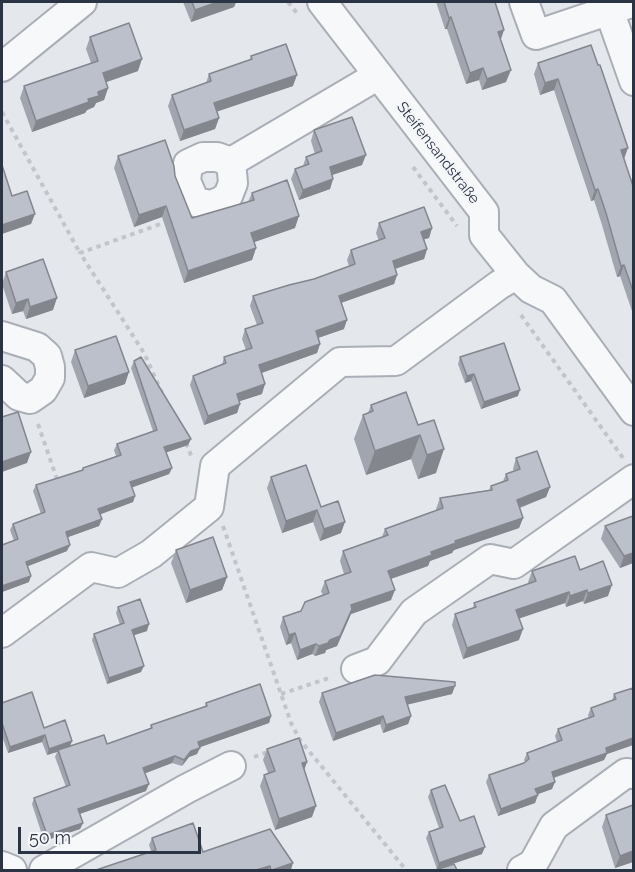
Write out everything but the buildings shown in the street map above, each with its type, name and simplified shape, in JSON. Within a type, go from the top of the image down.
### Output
[{"type":"street","points":[[2,68],[82,2]]},
{"type":"street","name":"Steifensandstraße","points":[[322,2],[484,212],[484,235],[523,282],[535,304],[567,349],[590,352],[633,411]]},
{"type":"street","points":[[524,2],[536,35],[621,6],[633,81]]},
{"type":"street","points":[[231,162],[377,76]]},
{"type":"street","points":[[2,633],[91,567],[118,573],[151,554],[209,507],[215,466],[340,362],[396,361],[499,285],[523,282]]},
{"type":"street","points":[[2,336],[37,347],[47,356],[50,367],[50,378],[43,390],[30,399],[19,396],[2,380]]},
{"type":"street","points":[[356,669],[377,661],[414,612],[490,559],[514,564],[633,479]]},
{"type":"street","points":[[44,870],[231,766]]},
{"type":"street","points":[[522,870],[533,864],[554,826],[626,773],[633,774]]},
{"type":"street","points":[[2,866],[12,870]]},
{"type":"path","points":[[2,112],[80,253],[144,353],[163,395]]},
{"type":"path","points":[[80,253],[176,218]]},
{"type":"path","points":[[30,399],[46,453],[59,484]]},
{"type":"path","points":[[183,436],[195,467]]},
{"type":"path","points":[[209,507],[221,520],[291,723],[300,740],[406,870]]},
{"type":"path","points":[[281,694],[356,669]]},
{"type":"path","points":[[291,743],[300,740]]},
{"type":"path","points":[[231,766],[271,751]]}]
